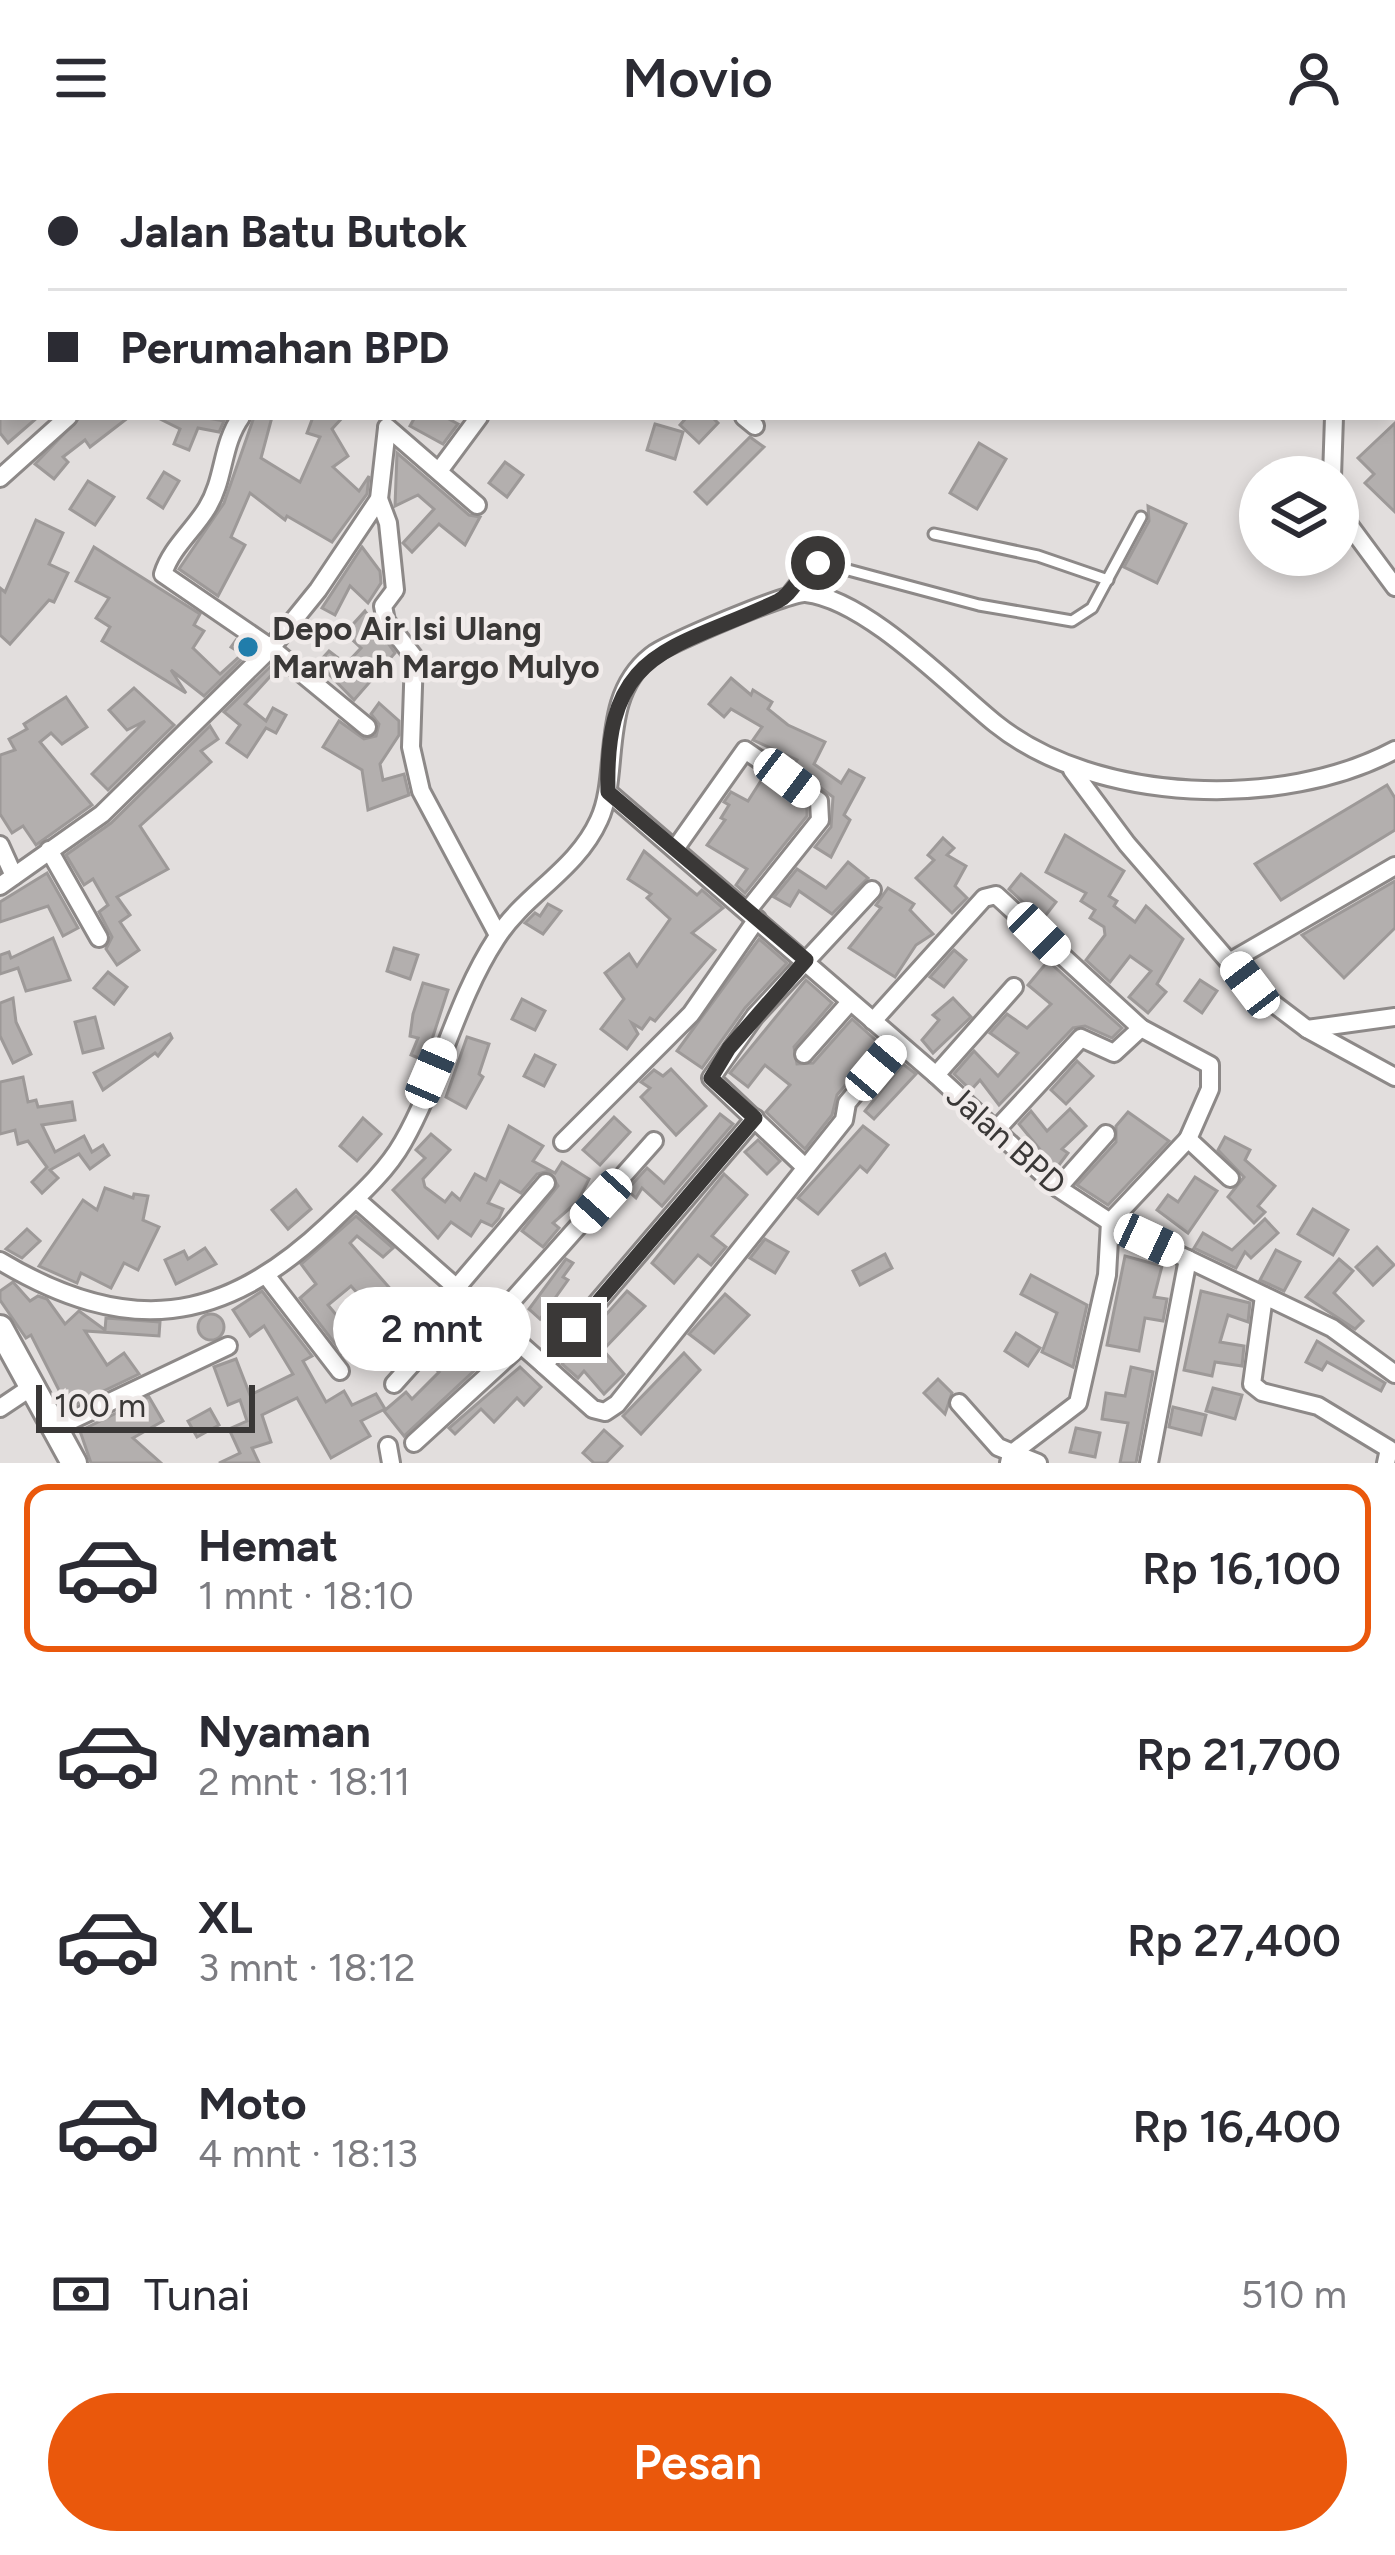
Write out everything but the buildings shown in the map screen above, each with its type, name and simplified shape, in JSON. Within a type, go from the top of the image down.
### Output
[{"type":"main road","points":[[0,1328],[74,1463]]},
{"type":"street","points":[[1,476],[65,420]]},
{"type":"street","points":[[240,420],[226,441],[221,476],[206,511],[163,572],[271,648],[367,727]]},
{"type":"street","points":[[439,471],[477,420]]},
{"type":"street","points":[[1333,456],[1334,420]]},
{"type":"street","points":[[386,422],[477,505]]},
{"type":"street","points":[[386,422],[379,499],[388,523],[395,590],[383,607],[386,621],[414,657],[411,747],[421,791],[498,934]]},
{"type":"street","points":[[0,845],[7,881],[102,814],[271,648],[318,590],[379,499]]},
{"type":"street","points":[[1359,538],[1395,587]]},
{"type":"street","points":[[0,1261],[74,1294],[137,1312],[191,1310],[289,1262],[356,1199],[403,1142],[460,1004],[498,934],[568,868],[597,826],[608,792],[610,735],[646,661],[801,592],[844,607],[1000,727],[1072,770],[1172,788],[1282,787],[1364,766],[1395,750]]},
{"type":"street","points":[[563,1142],[691,1014],[753,914],[820,820],[819,802],[745,750],[675,849]]},
{"type":"street","points":[[1072,770],[1127,844],[1250,985],[1307,1029],[1395,1077]]},
{"type":"street","name":"Jalan BPD","points":[[608,792],[806,960],[1058,1188],[1110,1222],[1332,1328],[1395,1374]]},
{"type":"street","points":[[49,850],[99,938]]},
{"type":"street","points":[[1232,961],[1395,866]]},
{"type":"street","points":[[806,1167],[711,1078],[742,1032],[872,890]]},
{"type":"street","points":[[873,1022],[992,894],[1141,1028],[1210,1065],[1210,1089],[1188,1139],[1110,1222],[1107,1275],[1078,1403],[1010,1459]]},
{"type":"street","points":[[936,1075],[1014,987]]},
{"type":"street","points":[[804,1054],[850,1002]]},
{"type":"street","points":[[1307,1029],[1395,1017]]},
{"type":"street","points":[[996,1130],[1081,1038],[1112,1054],[1141,1028]]},
{"type":"street","points":[[356,1199],[593,1409],[605,1412],[617,1404],[844,1120],[847,1102],[897,1043]]},
{"type":"street","points":[[544,1365],[755,1118]]},
{"type":"street","points":[[1058,1188],[1106,1134]]},
{"type":"street","points":[[1188,1139],[1230,1178]]},
{"type":"street","points":[[494,1321],[654,1142]]},
{"type":"street","points":[[394,1384],[546,1183]]},
{"type":"street","points":[[1149,1463],[1188,1259]]},
{"type":"street","points":[[266,1275],[340,1371]]},
{"type":"street","points":[[1264,1296],[1252,1384],[1318,1406],[1389,1449],[1386,1463]]},
{"type":"street","points":[[414,1443],[521,1345]]},
{"type":"street","points":[[55,1428],[228,1346]]},
{"type":"street","points":[[0,1408],[31,1388]]},
{"type":"street","points":[[959,1403],[1010,1459],[1038,1463]]},
{"type":"lane","points":[[782,600],[807,568],[823,563],[979,605],[1065,621],[1087,614],[1141,517]]},
{"type":"lane","points":[[934,534],[1038,556],[1108,580]]},
{"type":"place","name":"Depo Air Isi Ulang Marwah Margo Mulyo","points":[[248,647]]},
{"type":"route","points":[[574,1330],[755,1118],[711,1078],[729,1048],[806,960],[608,792],[610,735],[651,656],[782,600],[807,568],[818,563]]}]
